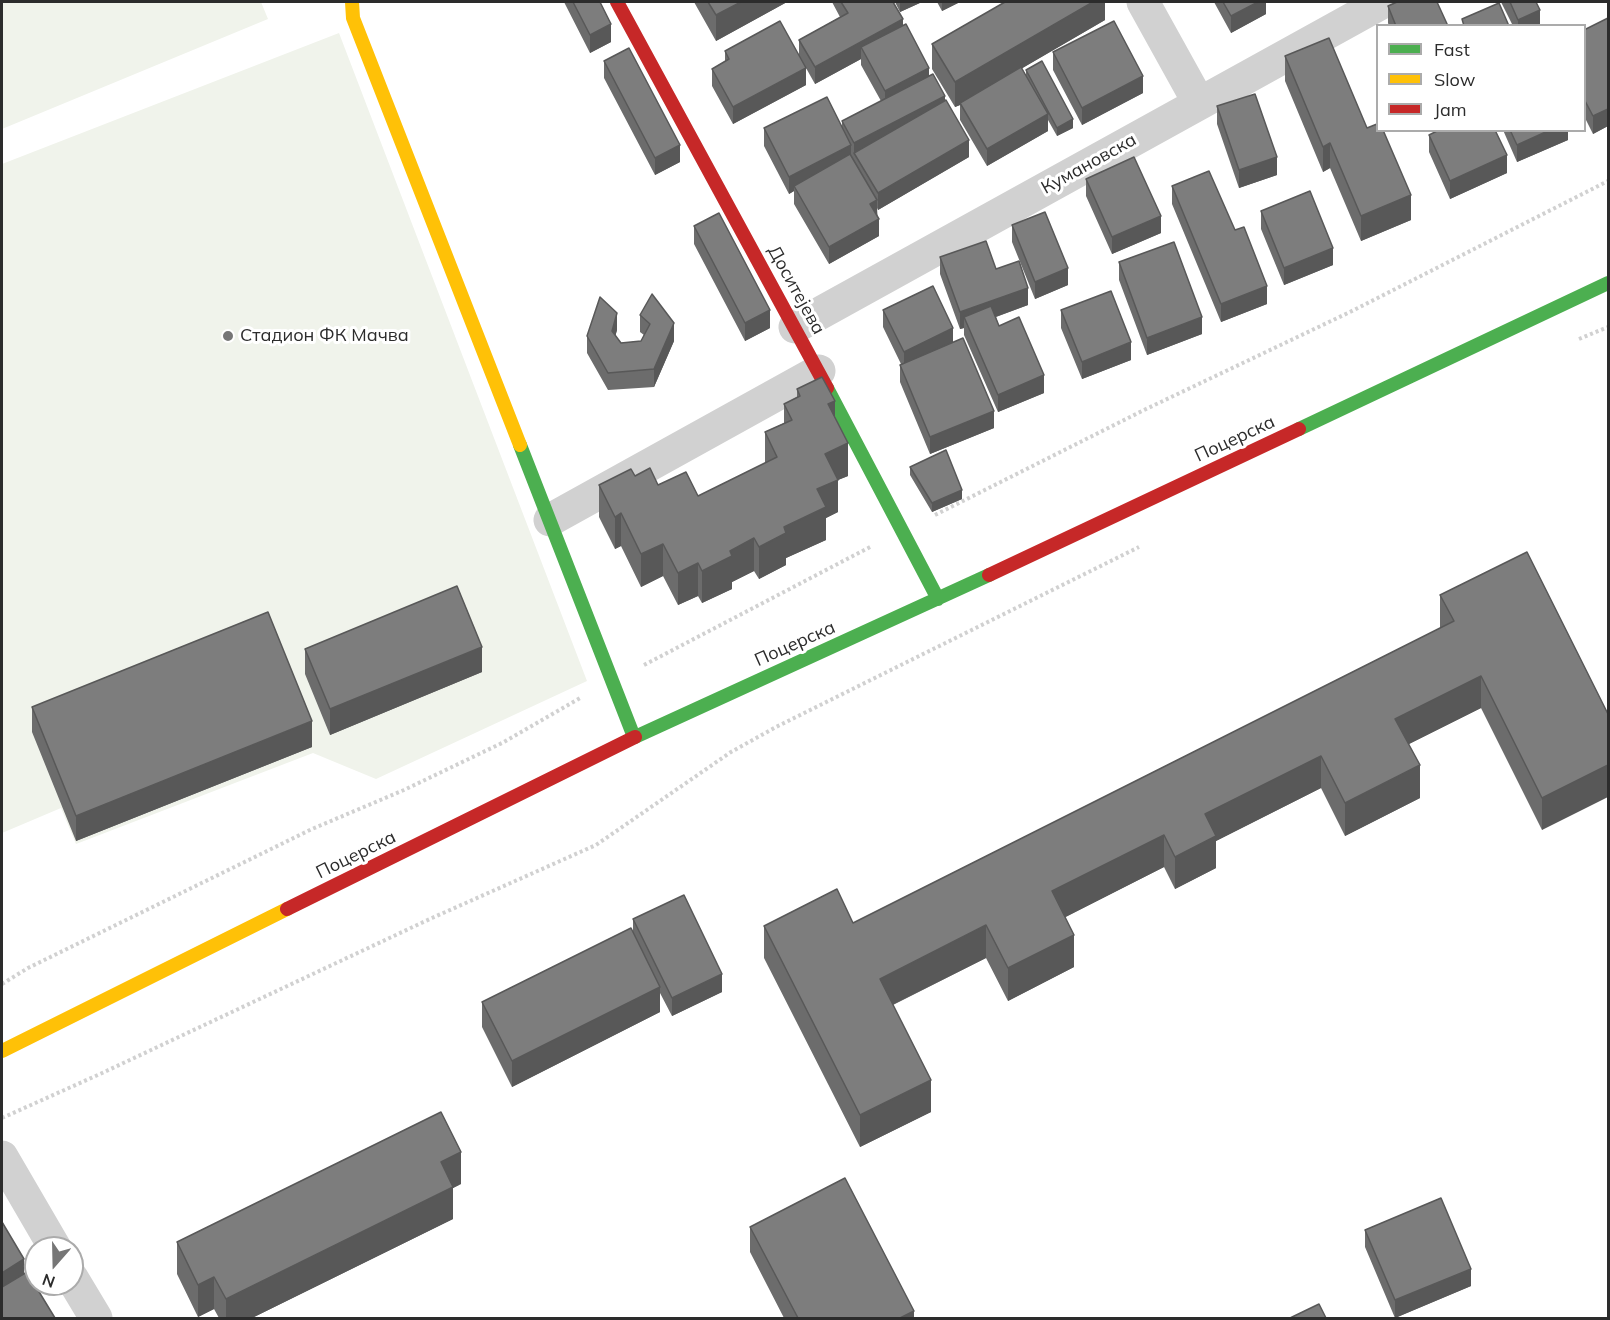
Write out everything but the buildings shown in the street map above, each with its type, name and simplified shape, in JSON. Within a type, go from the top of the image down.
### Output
[{"type":"main road","points":[[352,2],[353,18],[634,737]]},
{"type":"main road","name":"Доситејева","points":[[617,2],[819,371],[938,599]]},
{"type":"main road","name":"Поцерска","points":[[2,1051],[634,737],[938,599],[1608,283]]},
{"type":"street","points":[[1143,2],[1199,103]]},
{"type":"street","name":"Кумановска","points":[[795,327],[1383,2]]},
{"type":"street","points":[[550,520],[819,371]]},
{"type":"street","points":[[2,1157],[47,1236]]},
{"type":"street","points":[[83,1296],[96,1318]]},
{"type":"path","points":[[2,984],[28,968],[280,844],[404,790],[502,743],[613,681],[902,531],[1144,410],[1350,312],[1608,180]]},
{"type":"path","points":[[1579,340],[1608,327]]},
{"type":"path","points":[[2,1118],[432,918],[596,845],[731,753],[776,727],[1146,544]]},
{"type":"shaded area","points":[[2,2],[261,2],[268,19],[2,129]]},
{"type":"shaded area","name":"Стадион ФК Мачва","points":[[339,33],[587,681],[376,779],[313,753],[76,844],[61,808],[2,833],[2,164]]},
{"type":"traffic: fast","points":[[1299,429],[1608,283]]},
{"type":"traffic: fast","points":[[827,388],[938,599]]},
{"type":"traffic: fast","points":[[520,445],[634,737]]},
{"type":"traffic: fast","points":[[635,737],[989,575]]},
{"type":"traffic: slow","points":[[352,2],[353,18],[520,445]]},
{"type":"traffic: slow","points":[[2,1051],[287,909]]},
{"type":"traffic: jam","points":[[617,2],[827,388]]},
{"type":"traffic: jam","points":[[989,575],[1299,429]]},
{"type":"traffic: jam","points":[[287,909],[635,737]]},
{"type":"place","name":"Стадион ФК Мачва","points":[[228,336]]}]
